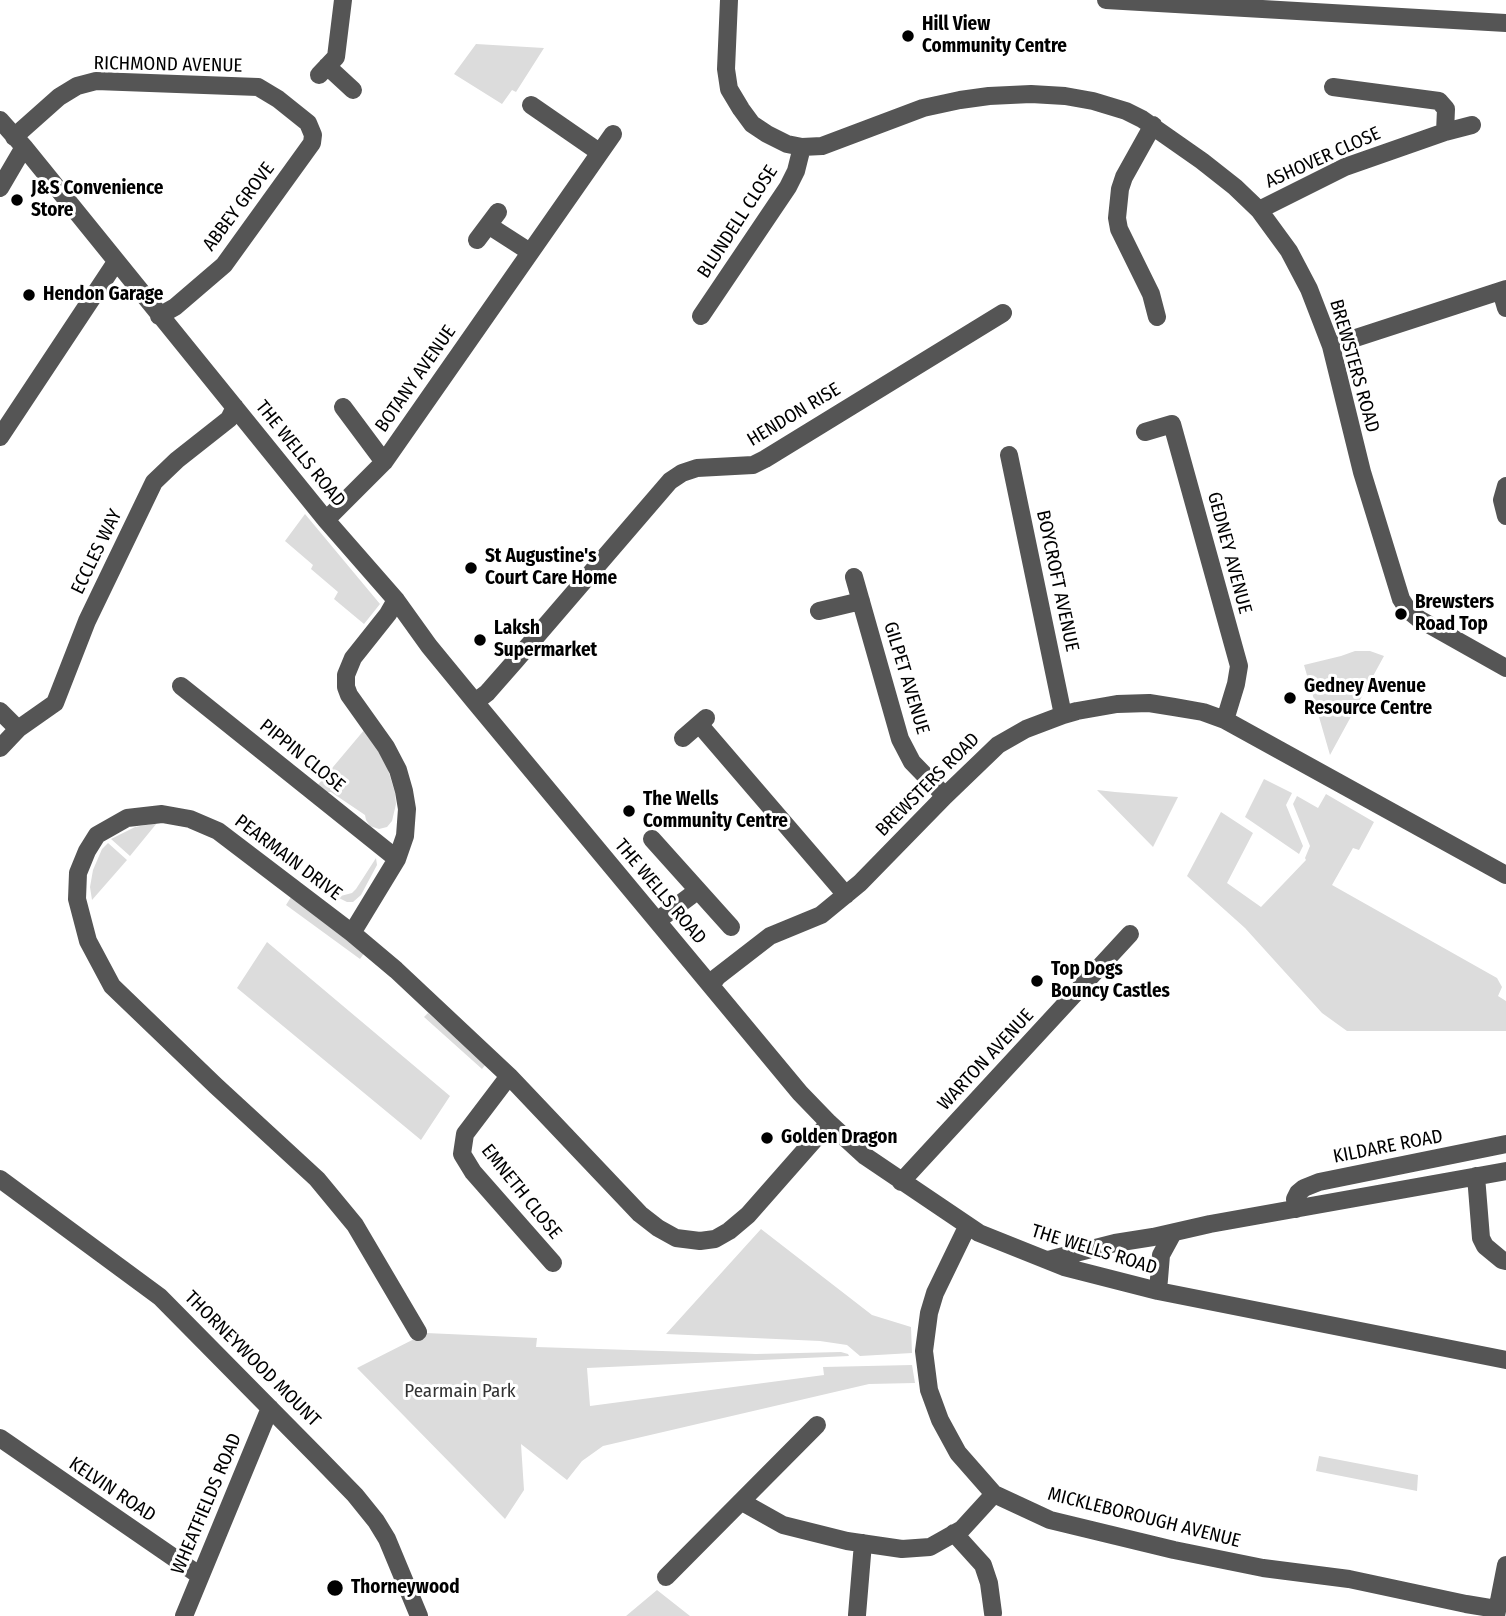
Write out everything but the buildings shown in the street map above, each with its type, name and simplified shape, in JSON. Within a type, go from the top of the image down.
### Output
[{"type":"street","points":[[342,0],[336,57],[323,70],[353,90]]},
{"type":"street","name":"BREWSTERS ROAD","points":[[729,0],[726,69],[729,89],[752,124],[787,144],[802,147],[822,146],[923,108],[960,100],[1031,94],[1065,96],[1126,111],[1153,125],[1235,187],[1259,210],[1294,260],[1309,289],[1331,346],[1362,472],[1401,599],[1408,610],[1419,619],[1506,668]]},
{"type":"street","points":[[1106,0],[1506,23]]},
{"type":"street","name":"RICHMOND AVENUE","points":[[0,188],[19,142],[59,97],[77,86],[96,81],[258,88],[278,99],[308,123],[313,135],[312,143]]},
{"type":"street","points":[[1333,87],[1439,101],[1446,109],[1445,132]]},
{"type":"street","points":[[531,105],[599,152]]},
{"type":"street","name":"THE WELLS ROAD","points":[[0,120],[326,520],[396,600],[475,702],[800,1093],[865,1156],[967,1227],[1064,1266],[1158,1291],[1506,1360]]},
{"type":"street","points":[[1153,125],[1119,189],[1117,218],[1119,229],[1160,292],[1157,317]]},
{"type":"street","name":"ASHOVER CLOSE","points":[[1259,210],[1345,167],[1472,125]]},
{"type":"street","name":"BOTANY AVENUE","points":[[326,520],[384,462],[613,134]]},
{"type":"street","name":"ABBEY GROVE","points":[[159,316],[175,307],[224,265],[312,143]]},
{"type":"street","name":"BLUNDELL CLOSE","points":[[701,316],[788,187],[796,171],[802,147]]},
{"type":"street","points":[[477,240],[493,218],[530,253]]},
{"type":"street","points":[[0,437],[116,262]]},
{"type":"street","points":[[1331,346],[1504,296]]},
{"type":"street","name":"HENDON RISE","points":[[475,702],[487,693],[670,481],[697,468],[753,465],[765,459],[1003,313]]},
{"type":"street","name":"ECCLES WAY","points":[[0,748],[18,729],[55,703],[87,621],[154,482],[229,419],[235,407]]},
{"type":"street","points":[[343,407],[384,462]]},
{"type":"street","name":"GEDNEY AVENUE","points":[[1145,432],[1172,424],[1239,666],[1224,720]]},
{"type":"street","name":"BOYCROFT AVENUE","points":[[1009,454],[1063,715]]},
{"type":"street","points":[[1506,486],[1502,500],[1506,516]]},
{"type":"street","name":"GILPET AVENUE","points":[[853,577],[900,739],[912,762],[945,796]]},
{"type":"street","points":[[352,933],[397,859],[405,836],[407,809],[398,770],[346,687],[346,675],[353,658],[396,600]]},
{"type":"street","points":[[820,611],[861,600]]},
{"type":"street","name":"PIPPIN CLOSE","points":[[181,686],[397,859]]},
{"type":"street","name":"BREWSTERS ROAD","points":[[711,985],[717,977],[770,936],[821,915],[846,895],[999,745],[1026,729],[1063,715],[1117,704],[1149,704],[1203,712],[1224,720],[1506,875]]},
{"type":"street","points":[[0,711],[18,729]]},
{"type":"street","points":[[683,738],[703,721],[846,895]]},
{"type":"street","name":"PEARMAIN DRIVE","points":[[418,1332],[355,1225],[318,1181],[112,986],[88,941],[77,899],[78,873],[97,835],[127,818],[162,814],[190,819],[218,831],[396,970],[509,1076],[640,1214],[676,1238],[701,1241],[715,1239],[729,1231],[748,1214],[829,1123]]},
{"type":"street","points":[[652,839],[730,927]]},
{"type":"street","points":[[657,921],[697,891]]},
{"type":"street","name":"WARTON AVENUE","points":[[901,1182],[1130,934]]},
{"type":"street","name":"EMNETH CLOSE","points":[[509,1076],[465,1134],[462,1154],[473,1172],[552,1263]]},
{"type":"street","name":"KILDARE ROAD","points":[[1296,1209],[1295,1199],[1298,1193],[1319,1182],[1506,1144]]},
{"type":"street","points":[[1048,1260],[1210,1224],[1506,1171]]},
{"type":"street","points":[[1476,1177],[1481,1238],[1485,1246],[1506,1261]]},
{"type":"street","name":"THORNEYWOOD MOUNT","points":[[0,1179],[160,1297],[355,1494],[387,1539],[419,1616]]},
{"type":"street","name":"MICKLEBOROUGH AVENUE","points":[[967,1227],[935,1293],[929,1313],[925,1366],[929,1390],[940,1420],[958,1453],[994,1494],[1050,1520],[1174,1550],[1264,1569],[1349,1579],[1496,1612],[1506,1565]]},
{"type":"street","points":[[1158,1291],[1161,1255],[1172,1233]]},
{"type":"street","name":"WHEATFIELDS ROAD","points":[[184,1616],[270,1408]]},
{"type":"street","points":[[666,1577],[817,1425]]},
{"type":"street","name":"KELVIN ROAD","points":[[0,1438],[200,1575]]},
{"type":"street","points":[[741,1502],[783,1525],[847,1541],[902,1549],[930,1547],[962,1529],[994,1494]]},
{"type":"street","points":[[954,1533],[983,1564],[984,1595],[993,1613]]},
{"type":"street","points":[[857,1615],[863,1544]]},
{"type":"green space","points":[[476,44],[544,48],[516,92],[512,90],[502,104],[454,74]]},
{"type":"green space","points":[[305,514],[380,604],[364,624],[334,599],[338,592],[311,569],[313,565],[285,541]]},
{"type":"green space","points":[[1355,651],[1370,651],[1384,656],[1330,755],[1304,665]]},
{"type":"green space","points":[[365,729],[386,763],[395,793],[396,804],[392,821],[387,827],[379,829],[370,826],[365,815],[331,792],[324,792],[317,786]]},
{"type":"green space","points":[[1264,779],[1292,793],[1286,805],[1303,846],[1299,854],[1245,817]]},
{"type":"green space","points":[[1097,790],[1115,792],[1178,797],[1153,847]]},
{"type":"green space","points":[[1326,794],[1374,822],[1359,850],[1353,848],[1332,885],[1497,978],[1502,987],[1498,996],[1506,1001],[1506,1031],[1347,1031],[1322,1013],[1245,928],[1187,876],[1221,812],[1253,833],[1227,883],[1261,907],[1306,860],[1310,846],[1293,804],[1297,796],[1318,808]]},
{"type":"green space","points":[[157,823],[130,856],[111,839],[135,827]]},
{"type":"green space","points":[[108,843],[127,860],[92,900],[90,887],[93,870],[102,849]]},
{"type":"green space","points":[[376,858],[377,865],[361,895],[353,902],[337,897],[352,893],[356,889]]},
{"type":"green space","points":[[291,897],[365,952],[360,959],[286,905]]},
{"type":"green space","points":[[267,942],[450,1096],[421,1140],[237,988]]},
{"type":"green space","points":[[428,1013],[486,1064],[482,1069],[424,1017]]},
{"type":"green space","points":[[761,1229],[872,1315],[911,1327],[912,1353],[860,1356],[847,1345],[820,1341],[666,1334]]},
{"type":"green space","name":"Pearmain Park","points":[[426,1333],[537,1338],[536,1347],[756,1354],[841,1352],[849,1356],[587,1368],[590,1406],[824,1375],[823,1367],[912,1365],[915,1383],[869,1384],[603,1446],[582,1461],[567,1480],[521,1444],[524,1490],[505,1519],[357,1368]]},
{"type":"green space","points":[[1319,1456],[1418,1475],[1417,1491],[1316,1471]]},
{"type":"green space","points":[[657,1590],[690,1616],[626,1616]]},
{"type":"place","name":"Hill View Community Centre","points":[[908,36]]},
{"type":"place","name":"J&S Convenience Store","points":[[17,200]]},
{"type":"place","name":"Hendon Garage","points":[[29,295]]},
{"type":"place","name":"St Augustine's Court Care Home","points":[[471,568]]},
{"type":"place","name":"Brewsters Road Top","points":[[1401,614]]},
{"type":"place","name":"Laksh Supermarket","points":[[480,640]]},
{"type":"place","name":"Gedney Avenue Resource Centre","points":[[1290,698]]},
{"type":"place","name":"The Wells Community Centre","points":[[629,811]]},
{"type":"place","name":"Top Dogs Bouncy Castles","points":[[1037,981]]},
{"type":"place","name":"Golden Dragon","points":[[767,1138]]},
{"type":"place","name":"Thorneywood","points":[[335,1588]]}]
